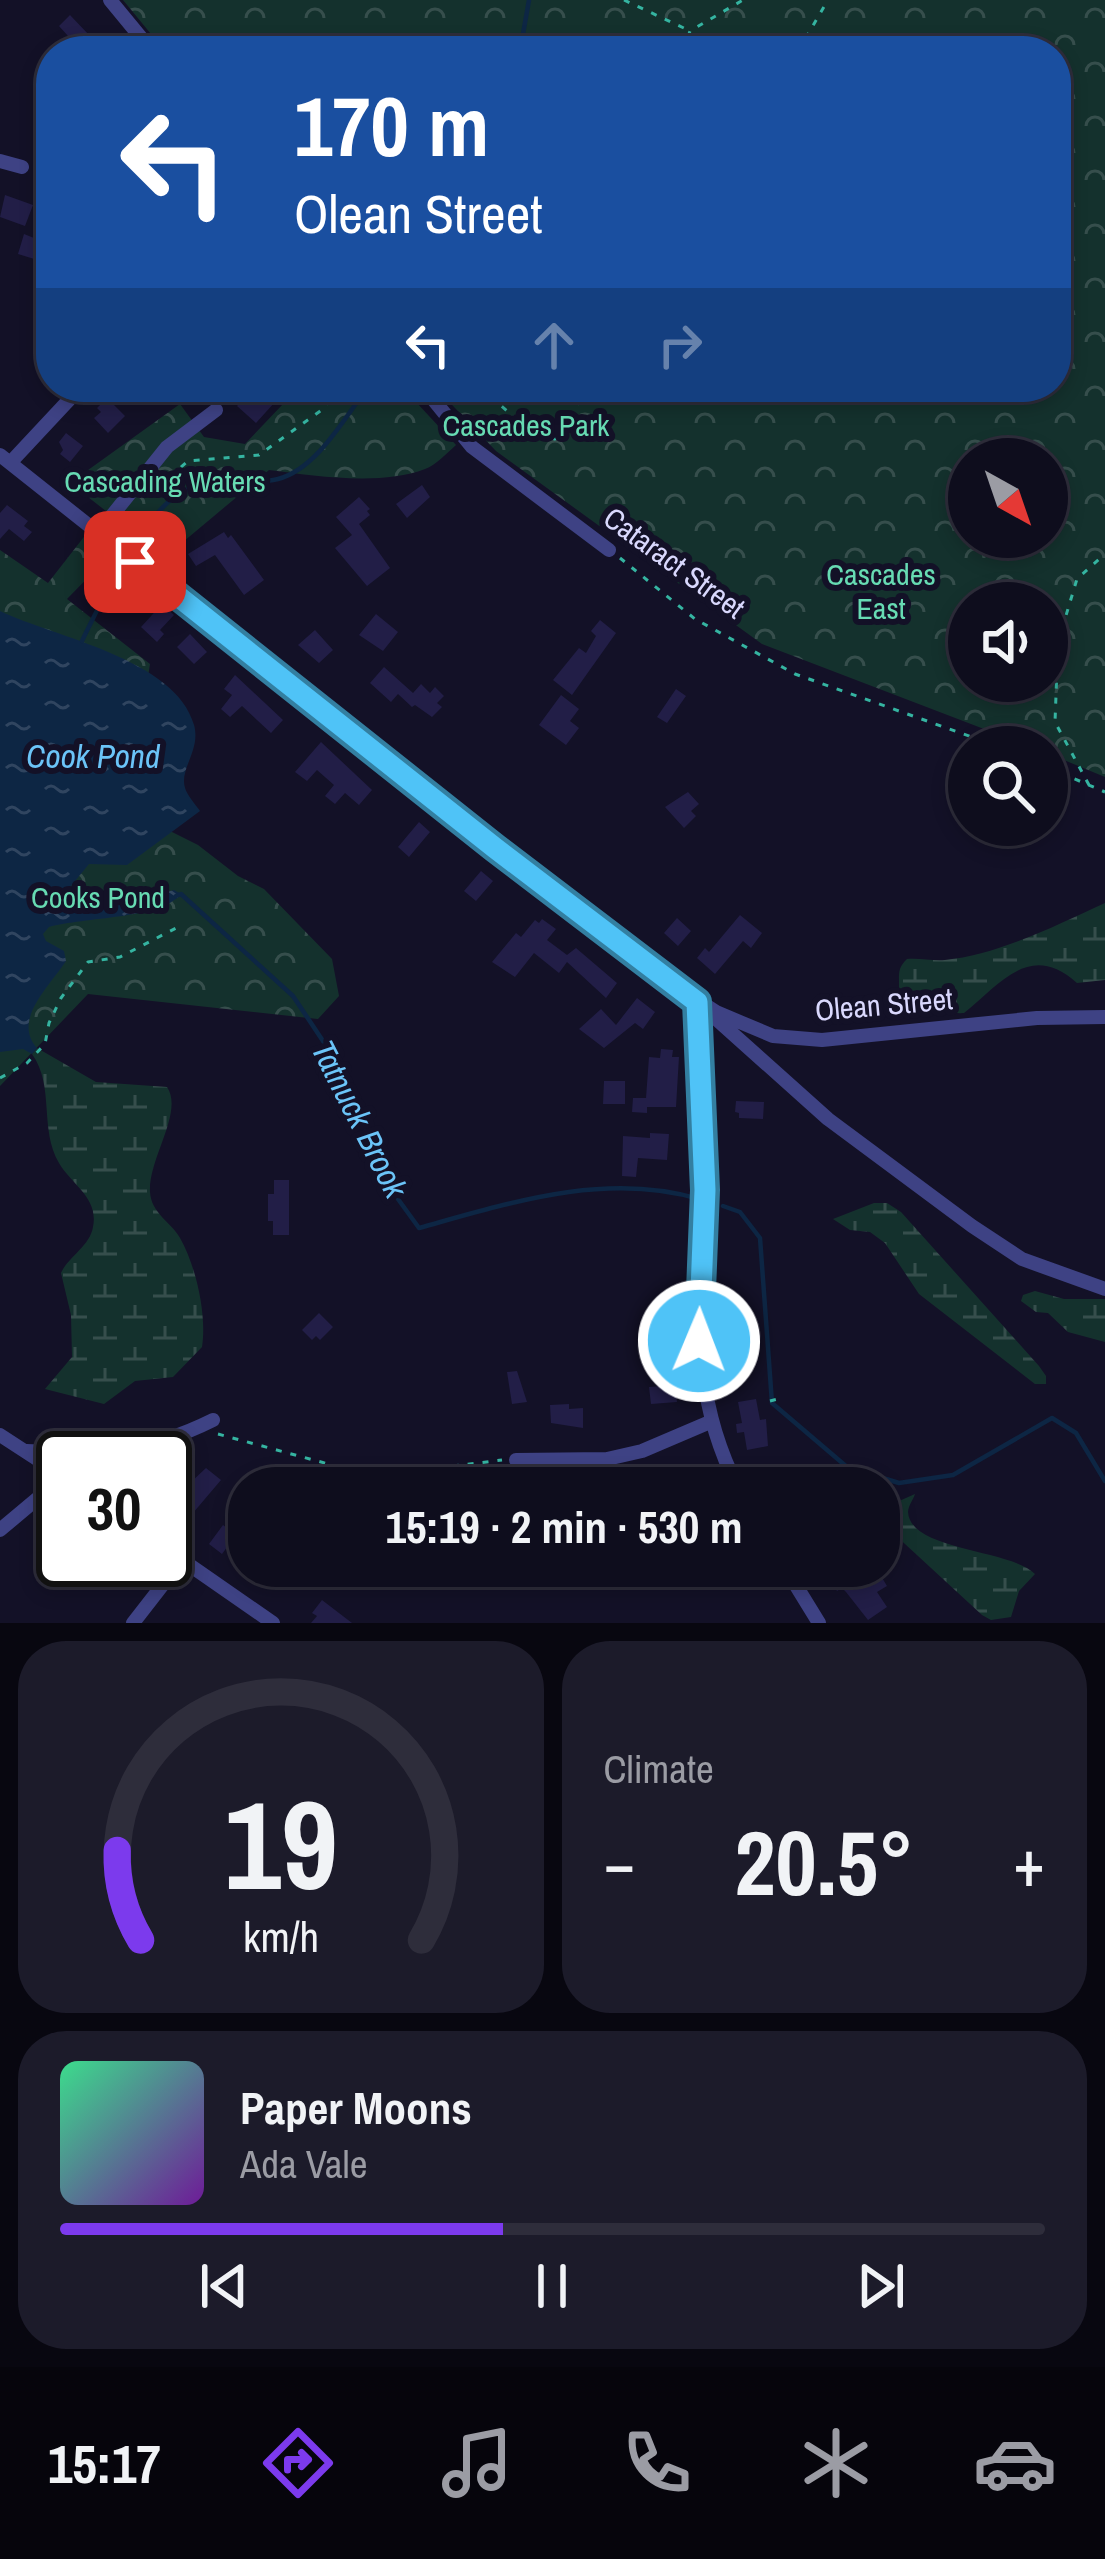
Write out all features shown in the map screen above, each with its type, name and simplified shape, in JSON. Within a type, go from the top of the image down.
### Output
[{"type":"street","points":[[110,0],[140,36]]},
{"type":"street","points":[[0,160],[22,167]]},
{"type":"street","points":[[5,459],[65,402]]},
{"type":"street","name":"Cataract Street","points":[[435,402],[472,447],[609,550]]},
{"type":"street","points":[[98,533],[167,447],[216,410]]},
{"type":"street","name":"Olean Street","points":[[5,459],[697,1002],[772,1036],[822,1040],[1037,1018],[1105,1017]]},
{"type":"street","points":[[697,1002],[828,1119],[972,1226],[1036,1266],[1105,1288]]},
{"type":"street","points":[[697,1002],[705,1190],[698,1328],[710,1423],[729,1467]]},
{"type":"street","points":[[516,1460],[608,1459],[642,1451],[710,1423]]},
{"type":"street","points":[[26,1451],[128,1451],[213,1427]]},
{"type":"street","points":[[0,1435],[36,1458]]},
{"type":"street","points":[[0,1530],[36,1500]]},
{"type":"street","points":[[192,1566],[273,1623]]},
{"type":"street","points":[[133,1623],[161,1587]]},
{"type":"street","points":[[797,1587],[819,1623]]},
{"type":"path","points":[[624,0],[690,31]]},
{"type":"path","points":[[688,36],[743,0]]},
{"type":"path","points":[[807,36],[828,0]]},
{"type":"path","points":[[134,489],[151,493],[188,461],[259,455],[328,402]]},
{"type":"path","points":[[497,402],[533,433],[555,439],[579,402]]},
{"type":"path","name":"Cataract Street","points":[[609,550],[695,619],[795,674],[948,728]]},
{"type":"path","points":[[1089,785],[1055,722],[1058,642],[1077,579],[1105,554]]},
{"type":"path","points":[[1068,776],[1105,792]]},
{"type":"path","points":[[0,1078],[27,1063],[45,1044],[61,998],[88,962],[120,957],[178,927]]},
{"type":"path","points":[[770,1402],[782,1398]]},
{"type":"path","points":[[213,1427],[354,1471],[413,1471],[516,1460]]},
{"type":"green space","points":[[123,0],[1105,0],[1105,777],[1068,762],[1068,726],[976,726],[762,644],[496,451],[449,402],[1071,402],[1071,36],[153,36]]},
{"type":"green space","name":"Cascading Waters","points":[[416,402],[456,445],[429,467],[389,477],[269,470],[165,557],[70,483],[180,404],[204,437],[245,444],[283,404]]},
{"type":"green space","name":"Cooks Pond","points":[[87,533],[113,552],[67,599],[150,664],[138,740],[164,828],[264,889],[332,959],[339,996],[318,1019],[88,994],[0,1086],[0,550],[48,583]]},
{"type":"green space","points":[[1105,903],[1105,980],[1077,983],[1060,971],[1030,966],[1004,979],[964,1013],[903,1009],[899,973],[907,959],[945,960],[986,952]]},
{"type":"green space","points":[[37,1048],[96,1082],[167,1087],[171,1097],[169,1123],[150,1192],[154,1206],[180,1238],[191,1262],[201,1306],[202,1347],[173,1377],[135,1381],[104,1404],[45,1389],[72,1357],[71,1315],[61,1273],[88,1240],[94,1217],[88,1200],[53,1150],[43,1080],[32,1054]]},
{"type":"green space","points":[[874,1203],[887,1203],[901,1212],[1039,1366],[1046,1384],[1035,1384],[919,1294],[885,1243],[870,1232],[850,1230],[833,1219]]},
{"type":"green space","points":[[1035,1291],[1064,1299],[1105,1299],[1105,1342],[1068,1332],[1048,1313],[1036,1312],[1021,1301],[1023,1295]]},
{"type":"green space","points":[[915,1494],[908,1512],[913,1525],[925,1535],[1005,1559],[1035,1574],[1019,1591],[1011,1617],[991,1620],[982,1615],[900,1539],[900,1501]]},
{"type":"water","name":"Cook Pond","points":[[0,611],[139,667],[183,702],[195,734],[184,781],[200,811],[127,865],[89,864],[66,892],[103,900],[174,890],[181,894],[140,913],[49,927],[43,934],[46,941],[64,951],[66,961],[31,1015],[30,1037],[37,1048],[32,1054],[23,1049],[0,1052]]},
{"type":"building","points":[[70,15],[90,36],[68,36],[59,26]]},
{"type":"building","points":[[5,195],[33,205],[25,226],[0,217]]},
{"type":"building","points":[[24,234],[36,239],[36,260],[18,254]]},
{"type":"building","points":[[111,402],[125,416],[108,433],[94,418],[101,412],[97,408]]},
{"type":"building","points":[[241,402],[275,402],[256,423],[237,406]]},
{"type":"building","points":[[66,433],[83,446],[70,462],[60,454],[59,442]]},
{"type":"building","points":[[422,485],[430,497],[407,518],[396,504]]},
{"type":"building","points":[[359,497],[370,515],[359,524],[390,568],[367,586],[335,548],[352,535],[336,517]]},
{"type":"building","points":[[7,505],[28,521],[24,526],[32,532],[24,541],[9,529],[0,539],[0,513]]},
{"type":"building","points":[[224,532],[264,580],[244,595],[215,555],[196,566],[188,554]]},
{"type":"building","points":[[162,604],[174,615],[160,630],[164,634],[157,642],[141,627]]},
{"type":"building","points":[[376,614],[398,632],[383,651],[359,635]]},
{"type":"building","points":[[600,620],[616,633],[572,695],[553,680],[579,648],[586,653],[596,636],[591,631]]},
{"type":"building","points":[[315,630],[333,650],[319,663],[298,645]]},
{"type":"building","points":[[190,634],[207,652],[194,664],[177,647]]},
{"type":"building","points":[[384,667],[413,693],[421,684],[430,693],[435,687],[444,696],[437,703],[442,707],[432,717],[398,694],[391,702],[370,683]]},
{"type":"building","points":[[235,675],[283,720],[271,733],[242,706],[230,717],[221,709],[232,695],[224,689]]},
{"type":"building","points":[[676,689],[686,696],[667,723],[657,717]]},
{"type":"building","points":[[561,695],[579,709],[570,721],[579,728],[566,745],[539,725]]},
{"type":"building","points":[[321,742],[372,790],[359,805],[345,793],[335,804],[325,796],[334,785],[317,770],[307,781],[295,772]]},
{"type":"building","points":[[688,792],[699,804],[691,811],[696,816],[684,828],[665,807]]},
{"type":"building","points":[[419,822],[430,832],[409,857],[398,847]]},
{"type":"building","points":[[481,871],[493,881],[476,901],[464,891]]},
{"type":"building","points":[[740,915],[762,933],[751,948],[743,941],[715,974],[697,958],[705,948],[709,952]]},
{"type":"building","points":[[677,918],[691,931],[678,946],[664,933]]},
{"type":"building","points":[[542,919],[556,929],[547,940],[567,955],[576,948],[617,983],[606,998],[567,962],[559,973],[534,953],[515,977],[492,962],[516,933],[521,937],[535,920]]},
{"type":"building","points":[[637,998],[655,1012],[643,1029],[635,1023],[604,1048],[579,1029],[601,1009],[616,1025]]},
{"type":"building","points":[[661,1049],[673,1050],[672,1057],[679,1057],[676,1107],[632,1112],[633,1098],[646,1098],[649,1057],[660,1058]]},
{"type":"building","points":[[604,1081],[625,1081],[625,1104],[603,1104]]},
{"type":"building","points":[[736,1101],[764,1102],[763,1119],[739,1118]]},
{"type":"building","points":[[650,1133],[669,1134],[667,1160],[638,1158],[636,1177],[622,1176],[623,1136],[650,1138]]},
{"type":"building","points":[[274,1180],[289,1180],[289,1235],[273,1235],[273,1221],[268,1221],[268,1194],[274,1194]]},
{"type":"building","points":[[319,1313],[333,1327],[320,1340],[316,1336],[312,1340],[302,1330]]},
{"type":"building","points":[[642,1338],[661,1339],[662,1353],[643,1354]]},
{"type":"building","points":[[517,1371],[527,1402],[512,1404],[507,1372]]},
{"type":"building","points":[[675,1385],[677,1402],[651,1404],[649,1387]]},
{"type":"building","points":[[756,1399],[760,1420],[766,1419],[768,1446],[747,1450],[744,1432],[737,1433],[736,1424],[742,1423],[738,1402]]},
{"type":"building","points":[[569,1404],[569,1409],[583,1408],[583,1428],[551,1423],[550,1405]]},
{"type":"building","points":[[206,1468],[221,1480],[193,1513],[192,1512],[192,1481]]},
{"type":"building","points":[[223,1525],[228,1529],[228,1546],[222,1554],[209,1544]]},
{"type":"building","points":[[835,1587],[885,1587],[877,1592],[887,1607],[868,1620],[842,1588],[837,1591]]},
{"type":"building","points":[[322,1600],[352,1623],[311,1623]]},
{"type":"waterway","points":[[523,36],[529,0]]},
{"type":"waterway","points":[[82,641],[126,557],[170,500],[197,486],[267,481],[292,473],[329,440],[357,402]]},
{"type":"waterway","name":"Tatnuck Brook","points":[[176,896],[181,894],[293,996],[345,1074],[390,1188],[419,1228],[523,1200],[593,1189],[664,1191],[699,1199]]},
{"type":"waterway","name":"Tatnuck Brook","points":[[723,1206],[740,1212],[760,1238],[772,1403],[847,1467],[899,1483],[953,1475],[1052,1418],[1076,1433],[1105,1481]]},
{"type":"route","points":[[135,562],[697,1002],[705,1190],[699,1341]]},
{"type":"park label","name":"Cascades Park","points":[[526,426]]},
{"type":"park label","name":"Cascades East","points":[[881,592]]}]
